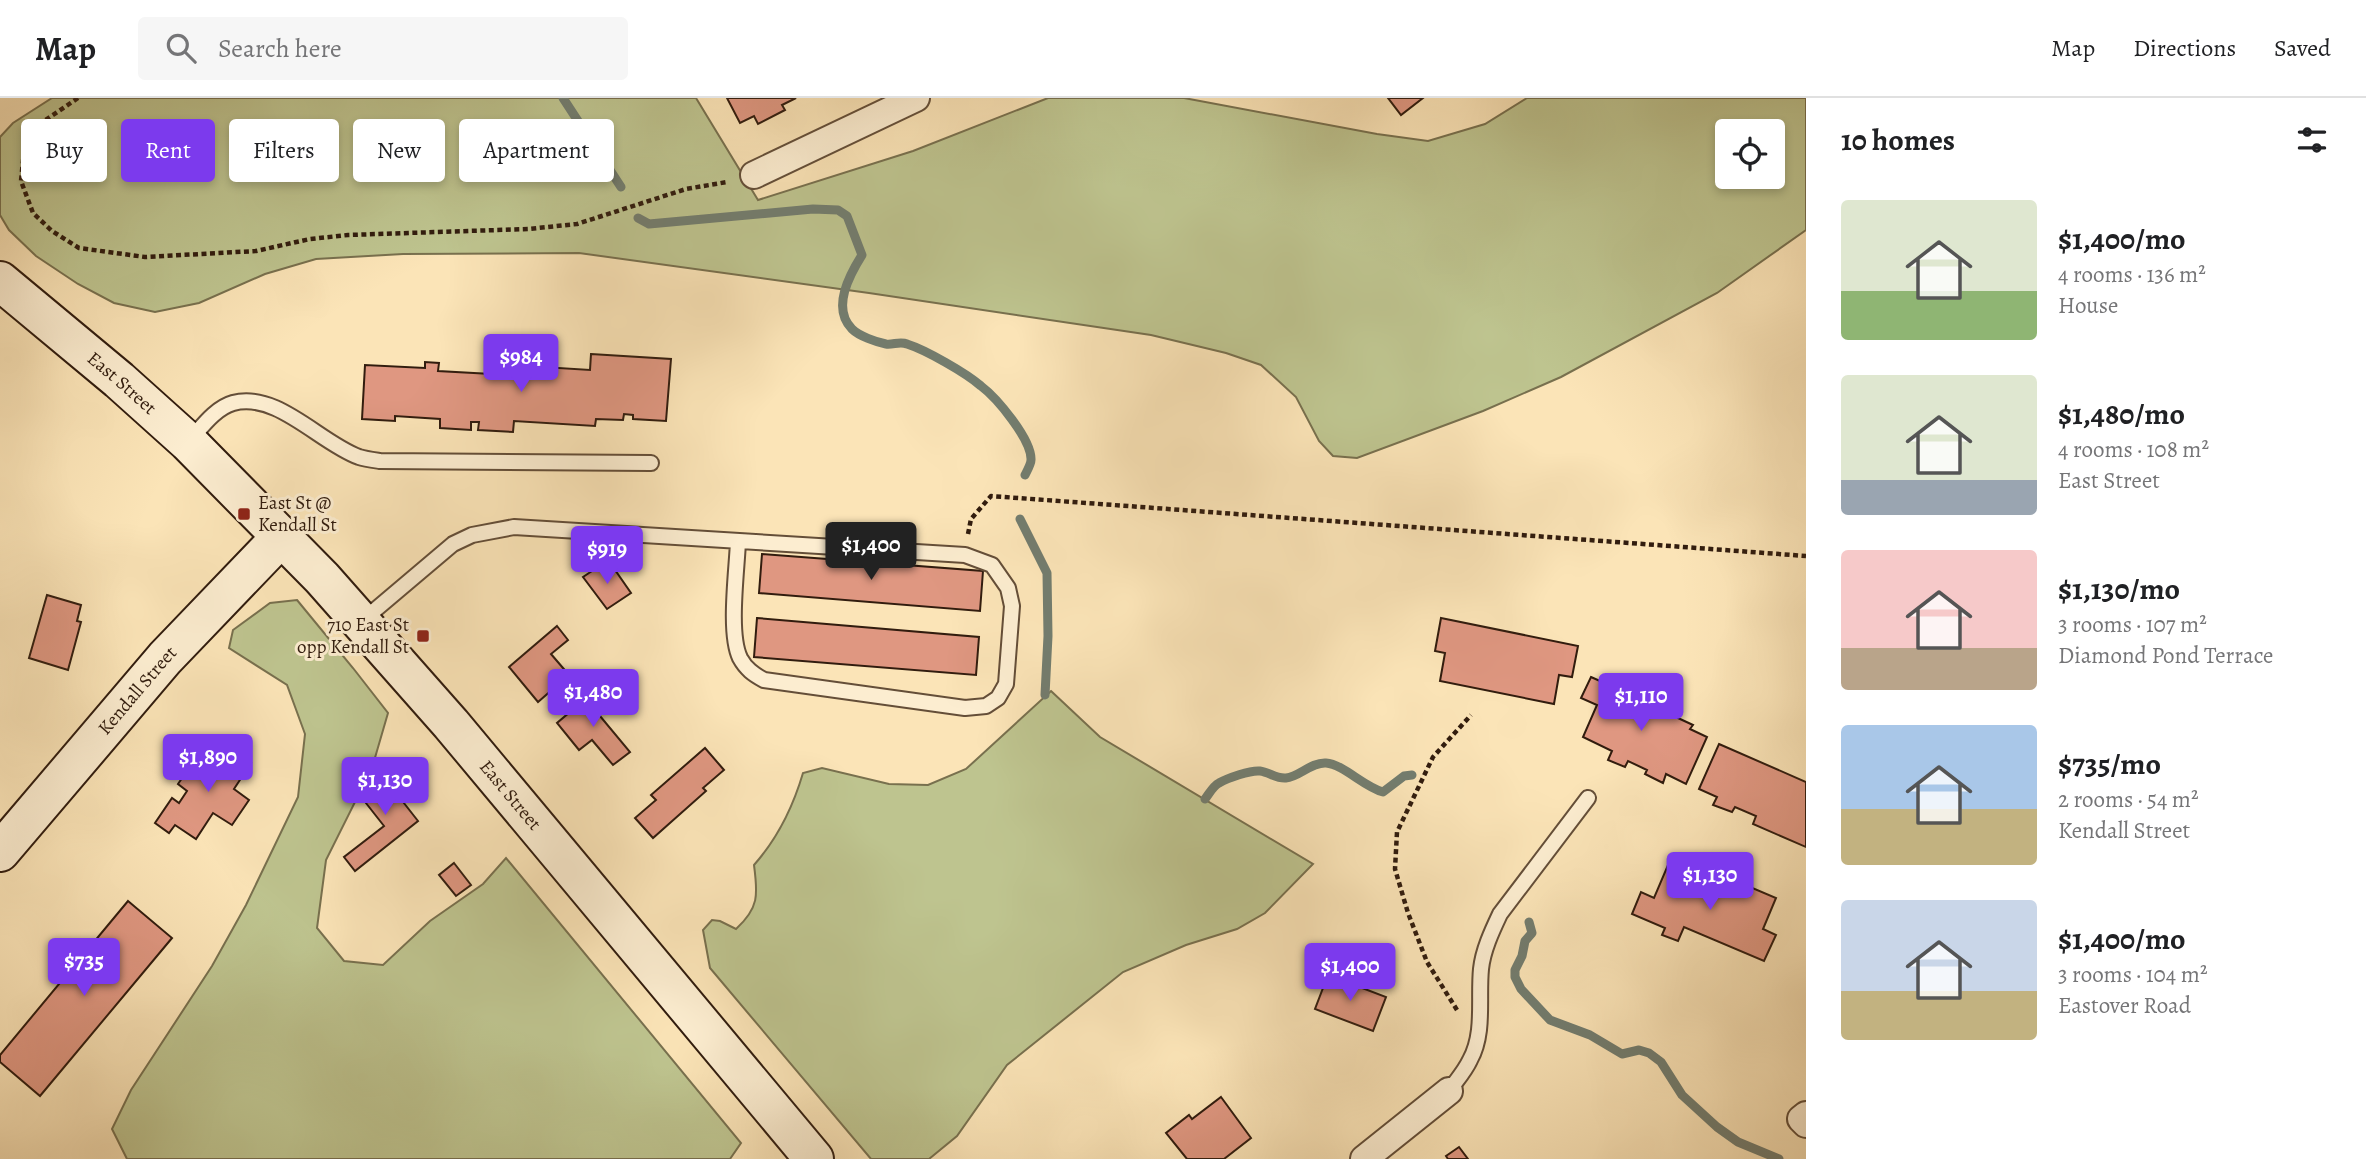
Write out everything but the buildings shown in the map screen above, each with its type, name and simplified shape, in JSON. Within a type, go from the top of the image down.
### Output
[{"type":"main road","name":"East Street","points":[[0,281],[119,380],[188,442],[362,621],[814,1159]]},
{"type":"main road","name":"Kendall Street","points":[[0,852],[165,658],[282,536]]},
{"type":"street","points":[[754,175],[916,98]]},
{"type":"street","points":[[1364,1159],[1449,1091]]},
{"type":"street","points":[[1806,1115],[1801,1119],[1806,1124]]},
{"type":"lane","points":[[188,442],[215,414],[232,403],[253,402],[280,410],[359,457],[380,461],[651,463]]},
{"type":"lane","points":[[362,621],[453,544],[472,535],[514,527],[965,555],[992,565],[1008,588],[1012,606],[1006,684],[998,698],[986,706],[965,708],[764,680],[751,673],[740,657],[734,640],[738,541]]},
{"type":"lane","points":[[1449,1091],[1471,1059],[1477,1041],[1481,1012],[1481,968],[1490,933],[1500,914],[1588,798]]},
{"type":"path","points":[[78,98],[41,123],[23,151],[21,181],[33,213],[52,231],[79,248],[145,257],[256,251],[310,239],[348,235],[528,229],[577,224],[686,189],[754,175]]},
{"type":"path","points":[[965,555],[971,519],[990,496],[1806,556]]},
{"type":"path","points":[[1471,715],[1433,757],[1405,810],[1396,832],[1395,869],[1427,962],[1477,1041]]},
{"type":"green space","points":[[52,98],[696,98],[758,200],[913,151],[1048,98],[1184,98],[1428,141],[1485,124],[1527,98],[1806,98],[1806,230],[1717,293],[1561,377],[1483,411],[1357,458],[1333,456],[1319,441],[1296,397],[1261,365],[1226,353],[1151,335],[579,253],[403,254],[316,259],[265,274],[199,303],[155,312],[114,303],[78,284],[36,256],[9,230],[0,215],[0,137],[13,123]]},
{"type":"green space","points":[[297,600],[388,713],[372,768],[326,860],[317,928],[344,961],[383,965],[430,921],[483,884],[506,858],[741,1143],[730,1159],[127,1159],[112,1129],[131,1090],[212,966],[246,905],[298,797],[305,734],[287,685],[229,648],[233,630],[270,603]]},
{"type":"green space","points":[[1051,691],[1100,737],[1313,864],[1265,913],[1237,929],[1186,945],[1123,972],[1007,1065],[957,1136],[929,1159],[871,1159],[710,968],[703,930],[712,920],[736,929],[749,914],[756,893],[754,865],[783,822],[803,773],[822,768],[889,784],[928,785],[966,769]]},
{"type":"waterway","points":[[563,98],[621,187]]},
{"type":"waterway","points":[[638,218],[649,224],[813,209],[838,210],[847,216],[862,255],[845,291],[843,311],[846,321],[855,332],[868,338],[886,344],[904,343],[924,351],[946,362],[988,392],[1004,409],[1026,442],[1031,460],[1025,475]]},
{"type":"waterway","points":[[1020,519],[1047,573],[1045,695]]},
{"type":"waterway","points":[[1205,799],[1217,784],[1239,775],[1260,771],[1286,778],[1321,763],[1333,764],[1383,792],[1404,776],[1412,775]]},
{"type":"waterway","points":[[1529,922],[1532,933],[1525,941],[1515,977],[1521,989],[1550,1020],[1590,1035],[1622,1054],[1639,1050],[1649,1053],[1661,1062],[1682,1095],[1717,1127],[1738,1142],[1779,1159]]},
{"type":"place","name":"East St @ Kendall St","points":[[244,514]]},
{"type":"place","name":"710 East St opp Kendall St","points":[[423,636]]}]
